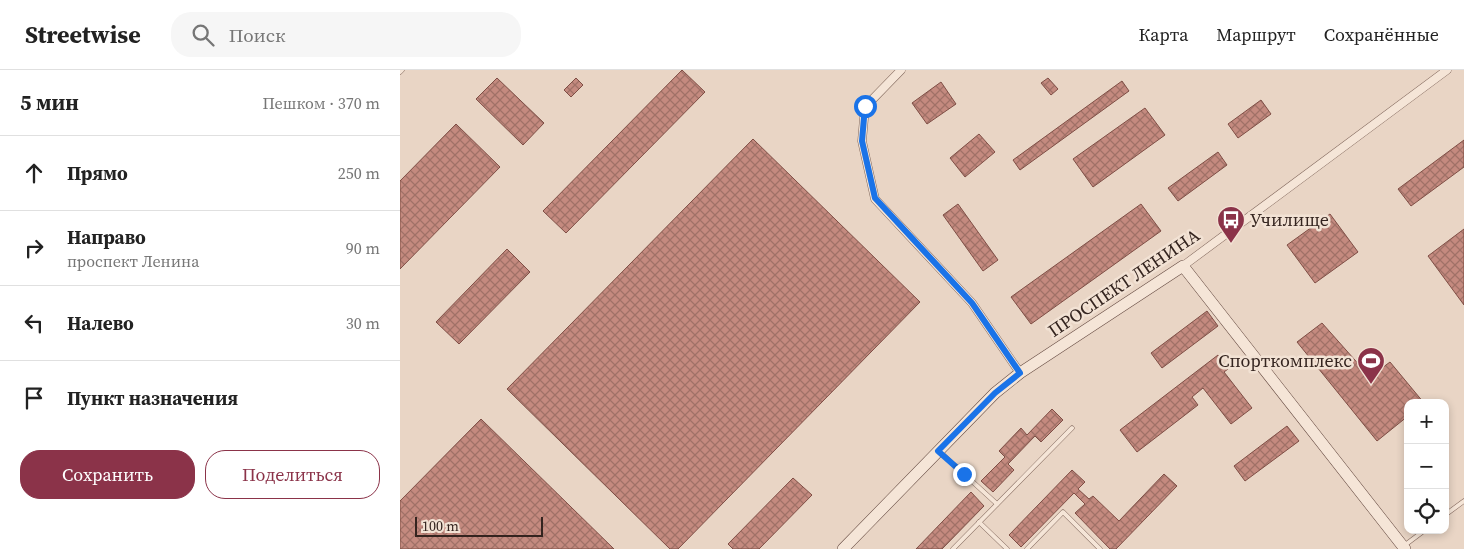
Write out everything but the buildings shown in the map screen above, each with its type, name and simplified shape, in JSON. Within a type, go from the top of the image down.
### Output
[{"type":"street","points":[[901,70],[865,106],[862,141],[875,198],[972,303],[1020,373]]},
{"type":"street","name":"ПРОСПЕКТ ЛЕНИНА","points":[[842,549],[995,393],[1020,373],[1183,266],[1447,70]]},
{"type":"street","points":[[1183,266],[1404,548]]},
{"type":"lane","points":[[953,549],[1072,428]]},
{"type":"lane","points":[[938,451],[997,504]]},
{"type":"lane","points":[[1449,512],[1464,501]]},
{"type":"lane","points":[[1028,549],[1063,512],[1100,549]]},
{"type":"lane","points":[[979,522],[1007,549]]},
{"type":"lane","points":[[1404,548],[1420,534]]},
{"type":"place","name":"Училище","points":[[1231,244]]},
{"type":"place","name":"Спорткомплекс","points":[[1371,385]]},
{"type":"route","points":[[865,106],[862,141],[875,198],[972,303],[1020,373],[995,393],[938,451],[964,474]]}]
